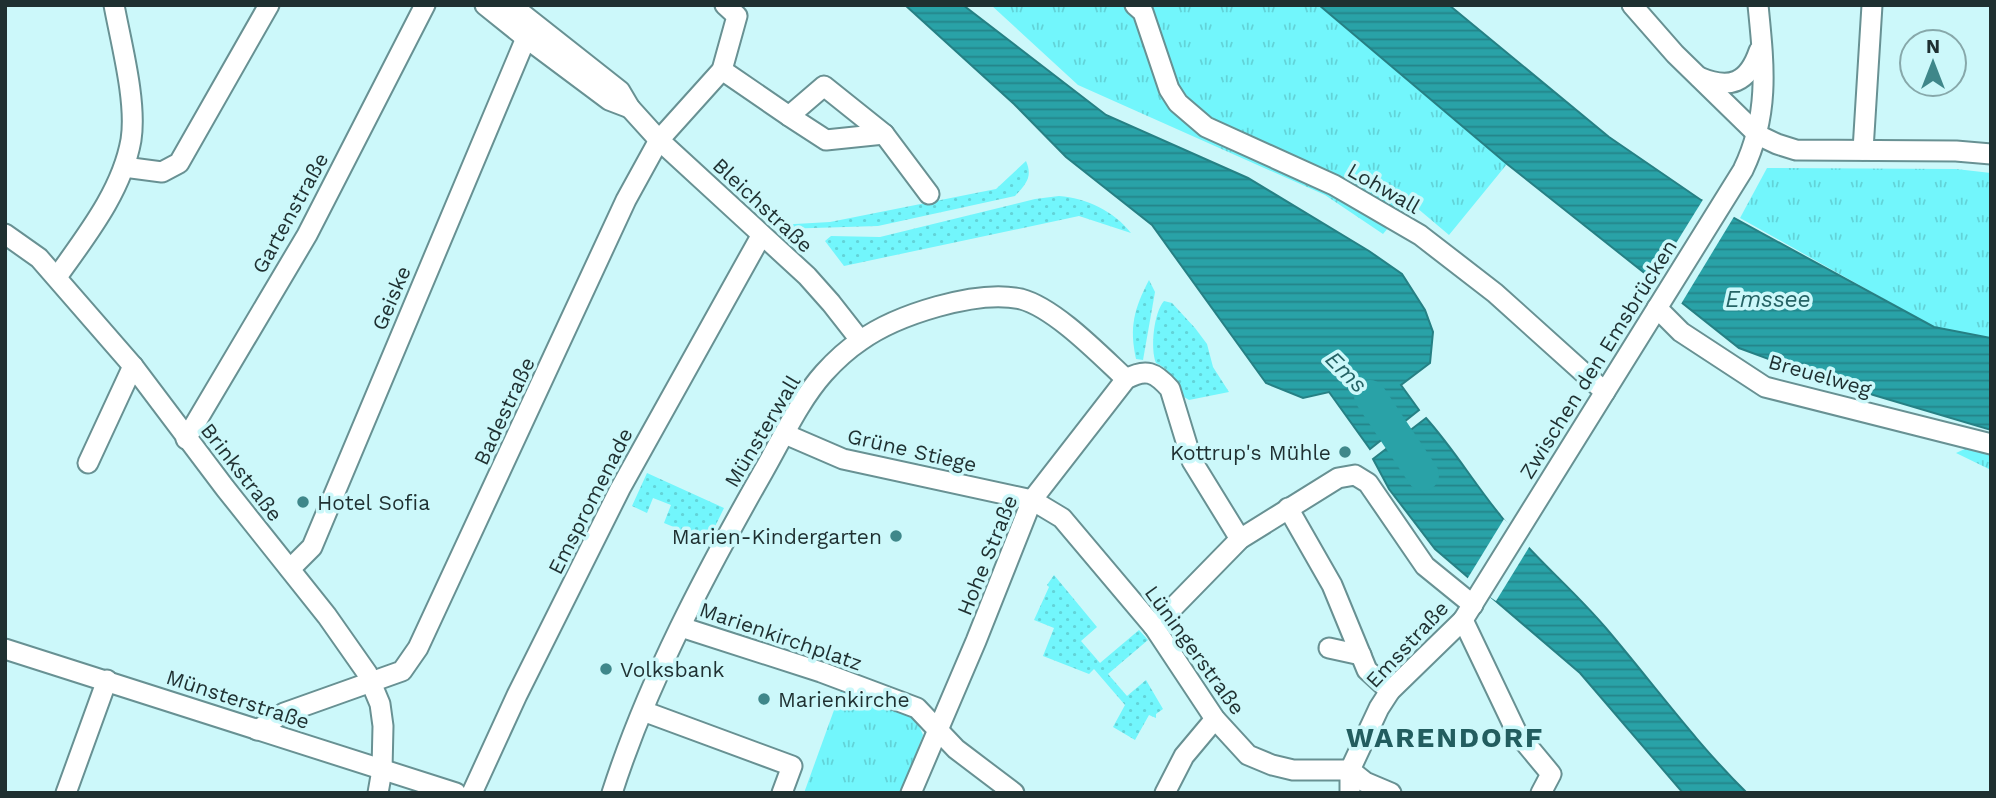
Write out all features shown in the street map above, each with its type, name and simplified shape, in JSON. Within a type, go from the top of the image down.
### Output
[{"type":"street","points":[[57,277],[96,222],[124,167],[131,138],[132,109],[114,5]]},
{"type":"street","points":[[124,167],[162,172],[179,163],[269,5]]},
{"type":"street","name":"Gartenstraße","points":[[186,439],[307,235],[425,5]]},
{"type":"street","name":"Bleichstraße","points":[[485,5],[609,100],[630,108]]},
{"type":"street","name":"Bleichstraße","points":[[510,5],[620,91],[630,108],[659,140],[807,276],[860,340]]},
{"type":"street","points":[[725,5],[737,16],[722,70],[825,140],[884,134]]},
{"type":"street","name":"Lohwall","points":[[1135,5],[1143,12],[1169,89],[1178,103],[1206,127],[1334,185],[1420,235],[1494,293],[1605,392]]},
{"type":"street","points":[[1632,5],[1675,54],[1758,135],[1777,144],[1796,150],[1991,154]]},
{"type":"street","name":"Zwischen den Emsbrücken","points":[[1472,606],[1743,170],[1758,135],[1763,102],[1758,5]]},
{"type":"street","points":[[1863,150],[1872,5]]},
{"type":"street","name":"Geiske","points":[[290,569],[312,547],[526,38]]},
{"type":"street","points":[[1699,77],[1721,83],[1733,83],[1742,79],[1755,64],[1762,43]]},
{"type":"street","name":"Badestraße","points":[[257,730],[284,713],[402,671],[418,648],[626,200],[659,140],[722,70]]},
{"type":"street","points":[[789,116],[824,86],[884,134],[929,194]]},
{"type":"street","name":"Brinkstraße","points":[[5,234],[39,258],[133,366],[186,439],[327,616],[372,682],[380,704],[383,726],[382,769],[378,793]]},
{"type":"street","name":"Emspromenade","points":[[472,793],[517,695],[620,489],[761,236]]},
{"type":"street","name":"Münsterwall","points":[[612,793],[643,711],[723,542],[805,399],[825,373],[860,340],[891,324],[946,304],[992,297],[1022,300],[1038,306],[1054,317],[1126,379]]},
{"type":"street","name":"Breuelweg","points":[[1661,300],[1681,332],[1765,387],[1991,444]]},
{"type":"street","points":[[88,463],[133,366]]},
{"type":"street","points":[[1126,379],[1139,372],[1152,373],[1170,389],[1192,461],[1240,539]]},
{"type":"street","name":"Hohe Straße","points":[[911,793],[1032,500],[1126,379]]},
{"type":"street","name":"Grüne Stiege","points":[[785,434],[843,459],[1032,500]]},
{"type":"street","points":[[1154,627],[1240,539],[1338,478],[1360,477],[1368,483],[1425,565],[1472,606],[1517,733],[1551,774],[1541,793]]},
{"type":"street","name":"Lüningerstraße","points":[[1032,500],[1062,518],[1154,627],[1215,719],[1248,755],[1272,765],[1293,769],[1350,770]]},
{"type":"street","points":[[1288,508],[1332,585],[1367,670],[1390,691]]},
{"type":"street","name":"Emsstraße","points":[[1350,793],[1350,770],[1379,708],[1390,691],[1472,606]]},
{"type":"street","name":"Marienkirchplatz","points":[[681,627],[821,672],[917,708],[956,749],[1014,793]]},
{"type":"street","points":[[1329,648],[1361,655]]},
{"type":"street","name":"Münsterstraße","points":[[5,649],[456,793]]},
{"type":"street","points":[[66,793],[107,680]]},
{"type":"street","points":[[643,711],[792,766],[782,793]]},
{"type":"street","points":[[1165,793],[1184,755],[1215,719]]},
{"type":"street","points":[[1350,770],[1365,782],[1391,793]]},
{"type":"green space","points":[[991,5],[1319,5],[1507,164],[1449,235],[1410,202],[1383,234],[1325,195],[1078,85]]},
{"type":"green space","points":[[1026,161],[1029,172],[1027,180],[1015,196],[878,226],[781,229],[777,225],[830,222],[996,189]]},
{"type":"green space","points":[[1767,168],[1956,169],[1991,173],[1991,338],[1934,327],[1740,218]]},
{"type":"green space","points":[[1059,196],[1099,207],[1116,218],[1131,233],[1079,216],[844,266],[825,241],[831,236],[880,237],[1035,199]]},
{"type":"green space","points":[[1149,280],[1155,292],[1143,360],[1136,359],[1133,328],[1136,309]]},
{"type":"green space","points":[[1164,301],[1172,303],[1207,344],[1213,367],[1229,392],[1189,400],[1184,397],[1170,373],[1156,363],[1153,349],[1154,330]]},
{"type":"green space","points":[[1991,437],[1991,470],[1956,453]]},
{"type":"green space","points":[[647,473],[724,508],[708,541],[664,523],[671,505],[653,498],[647,513],[632,506]]},
{"type":"green space","points":[[1054,575],[1097,627],[1081,641],[1100,663],[1139,630],[1148,640],[1108,674],[1127,696],[1146,680],[1163,709],[1156,714],[1156,718],[1149,715],[1135,740],[1113,727],[1125,705],[1094,669],[1089,674],[1043,656],[1054,628],[1034,620],[1049,587],[1047,585]]},
{"type":"green space","points":[[842,688],[916,719],[923,735],[901,793],[804,793]]},
{"type":"water","points":[[905,5],[963,5],[1106,115],[1248,178],[1402,274],[1425,310],[1433,332],[1430,363],[1401,385],[1419,410],[1370,449],[1329,392],[1303,398],[1266,383],[1152,225],[1066,157],[1014,104]]},
{"type":"water","name":"Emssee","points":[[1319,5],[1449,5],[1609,137],[1701,200],[1934,327],[1991,338],[1991,430],[1833,383],[1739,348],[1507,164]]},
{"type":"water","points":[[1426,418],[1512,530],[1592,613],[1692,733],[1747,793],[1683,793],[1580,673],[1435,549],[1389,489],[1373,459]]},
{"type":"pier","points":[[1704,198],[1735,215],[1681,304],[1652,282]]},
{"type":"pier","points":[[1504,519],[1531,544],[1496,601],[1466,581]]},
{"type":"waterway","name":"Ems","points":[[1370,396],[1423,475]]},
{"type":"place","name":"Kottrup's Mühle","points":[[1345,452]]},
{"type":"place","name":"Hotel Sofia","points":[[303,502]]},
{"type":"place","name":"Marien-Kindergarten","points":[[896,536]]},
{"type":"place","name":"Volksbank","points":[[606,669]]},
{"type":"place","name":"Marienkirche","points":[[764,699]]},
{"type":"district","name":"WARENDORF","points":[[1445,737]]}]
